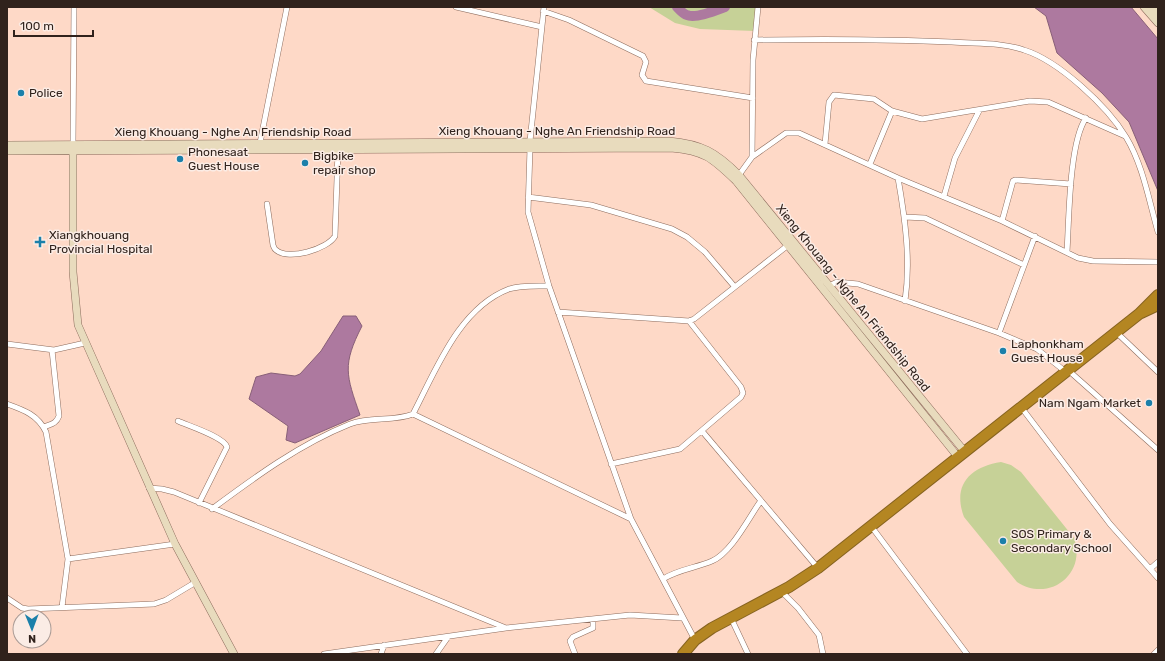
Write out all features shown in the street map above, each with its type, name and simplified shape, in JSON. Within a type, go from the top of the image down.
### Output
[{"type":"highway","points":[[683,654],[695,640],[818,568],[1139,314],[1158,295]]},
{"type":"highway","points":[[1139,314],[1157,308]]},
{"type":"street","points":[[74,7],[73,277],[77,318],[85,343],[175,544],[234,654]]},
{"type":"street","points":[[260,147],[287,7]]},
{"type":"street","points":[[456,7],[542,27]]},
{"type":"street","points":[[752,157],[754,40],[758,7]]},
{"type":"street","points":[[1144,7],[1158,24]]},
{"type":"street","points":[[1152,7],[1158,15]]},
{"type":"street","points":[[695,640],[682,618],[631,519],[549,286],[528,212],[530,144],[543,9],[644,56],[646,62],[642,75],[646,82],[753,98]]},
{"type":"street","points":[[754,40],[896,39],[992,45],[1023,49],[1041,57],[1060,69],[1086,90],[1126,137],[1139,168],[1158,232]]},
{"type":"street","points":[[825,144],[829,102],[834,95],[874,99],[892,111],[922,119],[1039,101],[1048,102],[1126,137]]},
{"type":"street","points":[[870,164],[892,111]]},
{"type":"street","points":[[944,196],[956,158],[980,111]]},
{"type":"street","points":[[1067,252],[1071,184],[1079,127],[1086,118]]},
{"type":"street","points":[[739,175],[752,157],[786,133],[799,133],[898,178],[1002,221],[1086,261],[1158,262]]},
{"type":"street","name":"Xieng Khouang - Nghe An Friendship Road","points":[[260,147],[338,150],[669,141],[689,143],[707,149],[722,158],[739,175],[790,243],[961,455]]},
{"type":"street","name":"Xieng Khouang - Nghe An Friendship Road","points":[[7,145],[73,147],[260,147],[530,144],[689,149],[706,155],[718,163],[736,181],[829,286],[961,455]]},
{"type":"street","name":"Xieng Khouang - Nghe An Friendship Road","points":[[7,151],[73,147]]},
{"type":"street","points":[[267,204],[273,245],[276,250],[285,254],[309,252],[332,242],[335,236],[338,150]]},
{"type":"street","points":[[898,178],[905,217],[908,279],[905,301]]},
{"type":"street","points":[[1002,221],[1013,181],[1071,184]]},
{"type":"street","points":[[528,197],[590,205],[672,229],[687,236],[705,252],[734,286]]},
{"type":"street","points":[[905,217],[924,218],[1024,265]]},
{"type":"street","points":[[999,333],[1034,236]]},
{"type":"street","points":[[558,312],[689,321],[694,319],[790,243]]},
{"type":"street","points":[[829,286],[837,282],[858,284],[999,333],[1037,349],[1067,371],[1158,450]]},
{"type":"street","points":[[212,509],[258,475],[292,453],[350,424],[368,420],[401,419],[413,414],[445,354],[460,330],[486,302],[509,289],[549,286]]},
{"type":"street","points":[[611,464],[680,449],[741,397],[743,393],[741,387],[689,321]]},
{"type":"street","points":[[1116,332],[1158,372]]},
{"type":"street","points":[[7,344],[52,350],[85,343]]},
{"type":"street","points":[[44,427],[54,424],[59,416],[52,350]]},
{"type":"street","points":[[7,404],[34,416],[44,427],[68,559],[62,607]]},
{"type":"street","points":[[1021,408],[1110,524],[1158,578]]},
{"type":"street","points":[[413,414],[631,519]]},
{"type":"street","points":[[178,421],[218,438],[226,443],[227,447],[199,503]]},
{"type":"street","points":[[702,431],[760,502],[818,568]]},
{"type":"street","points":[[150,488],[174,492],[212,509],[506,628]]},
{"type":"street","points":[[663,579],[675,572],[713,561],[725,554],[760,502]]},
{"type":"street","points":[[871,526],[967,654]]},
{"type":"street","points":[[68,559],[175,544]]},
{"type":"street","points":[[1150,569],[1158,562]]},
{"type":"street","points":[[7,598],[22,608],[160,602],[196,582]]},
{"type":"street","points":[[781,591],[798,608],[819,635],[823,654]]},
{"type":"street","points":[[324,654],[506,628],[630,615],[682,618]]},
{"type":"street","points":[[731,618],[748,654]]},
{"type":"street","points":[[575,654],[570,641],[593,628],[593,620]]},
{"type":"street","points":[[436,654],[448,637]]},
{"type":"street","points":[[381,654],[384,645]]},
{"type":"street","points":[[1154,654],[1158,650]]},
{"type":"green space","points":[[649,7],[758,7],[755,31],[700,29],[675,23]]},
{"type":"green space","points":[[1001,462],[1011,465],[1021,472],[1074,538],[1077,551],[1075,563],[1070,573],[1053,587],[1041,589],[1029,588],[1017,582],[964,517],[960,496],[966,479],[980,468]]},
{"type":"shaded area","points":[[1034,7],[1131,7],[1158,39],[1158,191],[1129,122],[1102,93],[1057,53],[1046,16]]},
{"type":"shaded area","points":[[343,316],[356,316],[362,326],[351,351],[348,370],[349,380],[360,415],[295,443],[286,440],[288,426],[249,399],[256,377],[271,373],[295,376],[300,374],[321,351]]},
{"type":"waterway","points":[[677,7],[684,14],[691,16],[706,14],[725,7]]},
{"type":"place","name":"Police","points":[[21,93]]},
{"type":"place","name":"Phonesaat Guest House","points":[[180,159]]},
{"type":"place","name":"Bigbike repair shop","points":[[305,163]]},
{"type":"place","name":"Xiangkhouang Provincial Hospital","points":[[40,242]]},
{"type":"place","name":"Laphonkham Guest House","points":[[1003,351]]},
{"type":"place","name":"Nam Ngam Market","points":[[1149,403]]},
{"type":"place","name":"SOS Primary & Secondary School","points":[[1003,541]]}]
